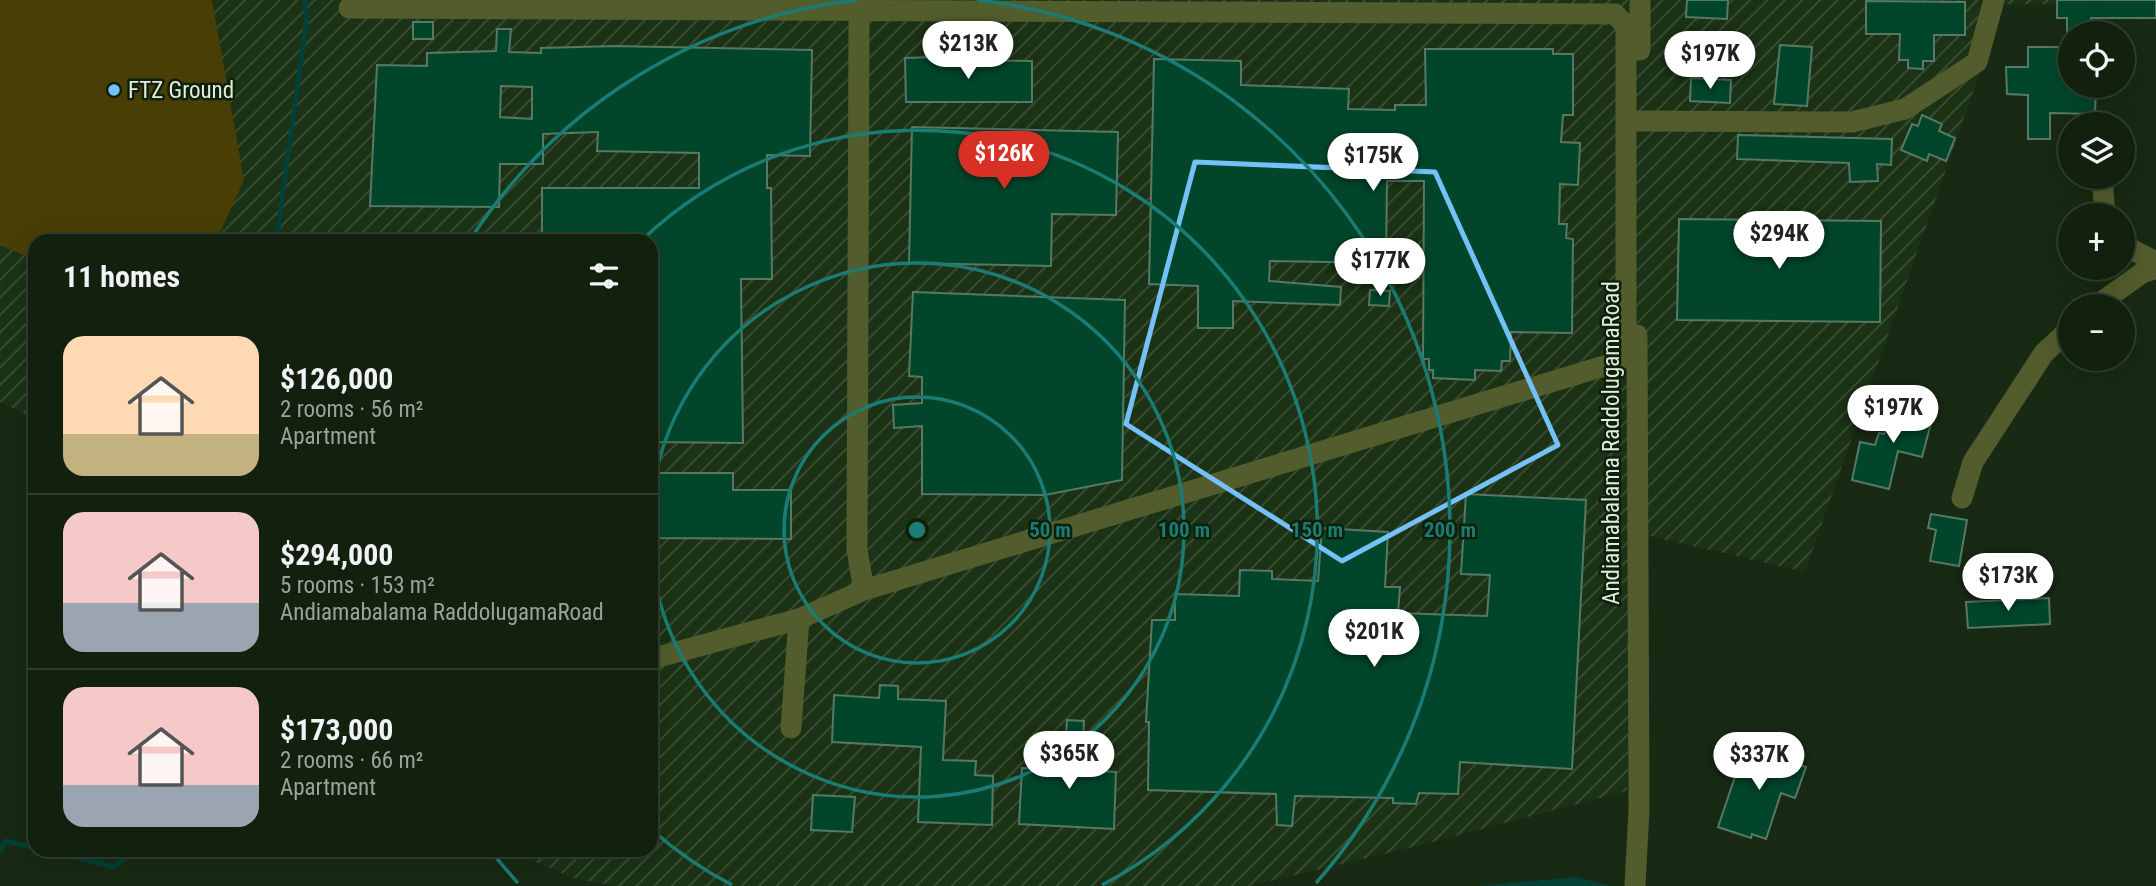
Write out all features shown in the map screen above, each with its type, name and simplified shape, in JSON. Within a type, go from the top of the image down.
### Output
[{"type":"street","name":"Andiamabalama RaddolugamaRoad","points":[[1635,886],[1639,809],[1636,376],[1640,0]]},
{"type":"street","points":[[1639,121],[1852,122],[1905,109],[1977,62],[1994,0]]},
{"type":"street","points":[[349,8],[859,7],[1615,14],[1626,26],[1626,353],[1617,362],[864,590],[799,619],[658,657]]},
{"type":"street","points":[[859,7],[857,550],[864,590]]},
{"type":"street","points":[[2135,251],[2156,262]]},
{"type":"street","points":[[2113,294],[2142,273],[2156,268]]},
{"type":"street","points":[[1962,498],[1973,462],[2044,353],[2058,340]]},
{"type":"street","points":[[791,728],[799,619]]},
{"type":"highlighted area","points":[[1195,162],[1435,172],[1558,445],[1342,561],[1126,424]]},
{"type":"shaded area","points":[[0,0],[2156,0],[2156,5],[2004,4],[1805,572],[1637,533],[1627,791],[1250,886],[614,886],[573,878],[524,857],[658,857],[658,234],[28,234],[28,416],[0,402]]},
{"type":"shaded area","name":"FTZ Ground","points":[[0,0],[212,0],[244,180],[219,234],[28,234],[28,257],[0,245]]},
{"type":"water","points":[[1576,877],[1611,886],[1477,886]]},
{"type":"building","points":[[1687,0],[1728,0],[1727,19],[1686,17]]},
{"type":"building","points":[[2057,0],[2156,0],[2156,18],[2091,18],[2091,21],[2067,21],[2067,18],[2057,18]]},
{"type":"building","points":[[1866,1],[1965,2],[1965,35],[1934,35],[1934,61],[1923,61],[1923,69],[1908,68],[1908,60],[1899,60],[1900,34],[1866,34]]},
{"type":"building","points":[[413,22],[433,22],[433,39],[413,39]]},
{"type":"building","points":[[497,29],[511,29],[509,52],[541,53],[541,48],[615,46],[812,50],[810,156],[767,155],[767,188],[771,188],[772,279],[741,279],[743,443],[658,442],[658,234],[542,234],[542,188],[699,188],[699,153],[597,151],[598,132],[543,134],[543,164],[500,164],[499,207],[370,206],[377,65],[427,66],[427,53],[496,51]],"holes":[[[501,86],[532,87],[532,119],[500,117]]]},
{"type":"building","points":[[1669,41],[1693,43],[1692,58],[1668,56]]},
{"type":"building","points":[[1780,45],[1812,47],[1807,106],[1774,104]]},
{"type":"building","points":[[2028,47],[2058,47],[2058,98],[2096,98],[2095,112],[2050,113],[2050,139],[2028,139],[2028,95],[2007,94],[2006,67],[2028,67]]},
{"type":"building","points":[[1425,49],[1553,49],[1553,54],[1573,54],[1573,115],[1563,115],[1561,142],[1580,143],[1578,185],[1560,184],[1559,224],[1567,224],[1566,238],[1573,239],[1572,333],[1511,332],[1510,361],[1502,361],[1501,371],[1475,370],[1475,380],[1433,378],[1433,370],[1429,370],[1429,359],[1423,359],[1424,181],[1387,181],[1386,263],[1270,261],[1269,281],[1341,287],[1340,305],[1233,301],[1233,328],[1198,328],[1198,286],[1149,284],[1154,59],[1241,61],[1241,85],[1349,89],[1348,109],[1395,110],[1395,105],[1426,105]]},
{"type":"building","points":[[933,57],[933,60],[1032,61],[1032,102],[906,102],[905,58]]},
{"type":"building","points":[[1691,78],[1731,80],[1730,103],[1690,101]]},
{"type":"building","points":[[1922,115],[1942,124],[1939,131],[1955,138],[1946,161],[1929,154],[1927,161],[1901,150],[1912,124],[1918,126]]},
{"type":"building","points":[[912,127],[1118,132],[1116,215],[1052,214],[1051,266],[909,263]]},
{"type":"building","points":[[1738,135],[1892,139],[1891,165],[1877,164],[1878,181],[1850,182],[1849,163],[1737,159]]},
{"type":"building","points":[[1679,219],[1881,221],[1880,322],[1677,320]]},
{"type":"building","points":[[1370,290],[1390,291],[1389,306],[1369,305]]},
{"type":"building","points":[[913,292],[1125,300],[1122,480],[1045,495],[922,494],[922,426],[894,428],[893,405],[922,403],[922,377],[909,376]]},
{"type":"building","points":[[1892,401],[1934,412],[1922,457],[1898,451],[1889,489],[1852,480],[1860,442],[1875,445],[1879,433],[1884,434]]},
{"type":"building","points":[[658,473],[733,473],[733,490],[791,490],[791,539],[658,538]]},
{"type":"building","points":[[1466,494],[1586,500],[1572,769],[1460,762],[1458,794],[1419,793],[1416,804],[1393,803],[1393,798],[1295,796],[1292,826],[1277,825],[1276,794],[1148,790],[1149,722],[1146,722],[1152,620],[1175,620],[1175,594],[1239,596],[1240,570],[1272,571],[1272,579],[1318,581],[1322,528],[1388,532],[1385,587],[1400,587],[1398,613],[1487,616],[1490,575],[1461,574]]},
{"type":"building","points":[[1931,514],[1967,520],[1959,566],[1930,561],[1936,530],[1928,528]]},
{"type":"building","points":[[2049,598],[2050,624],[1968,628],[1966,602]]},
{"type":"building","points":[[880,685],[898,686],[898,699],[946,701],[943,760],[976,761],[975,775],[993,776],[992,825],[918,822],[921,747],[832,742],[834,695],[879,698]]},
{"type":"building","points":[[1067,720],[1084,721],[1081,770],[1116,772],[1114,829],[1019,824],[1022,768],[1056,769],[1057,756],[1065,756]]},
{"type":"building","points":[[1746,744],[1806,767],[1795,798],[1781,793],[1766,839],[1752,834],[1751,838],[1718,827]]},
{"type":"building","points":[[813,795],[855,797],[852,832],[811,830]]},
{"type":"waterway","points":[[277,234],[307,17],[304,0]]},
{"type":"waterway","points":[[0,850],[6,841],[28,846]]},
{"type":"waterway","points":[[75,857],[114,867],[125,857]]},
{"type":"place","name":"FTZ Ground","points":[[114,90]]}]
